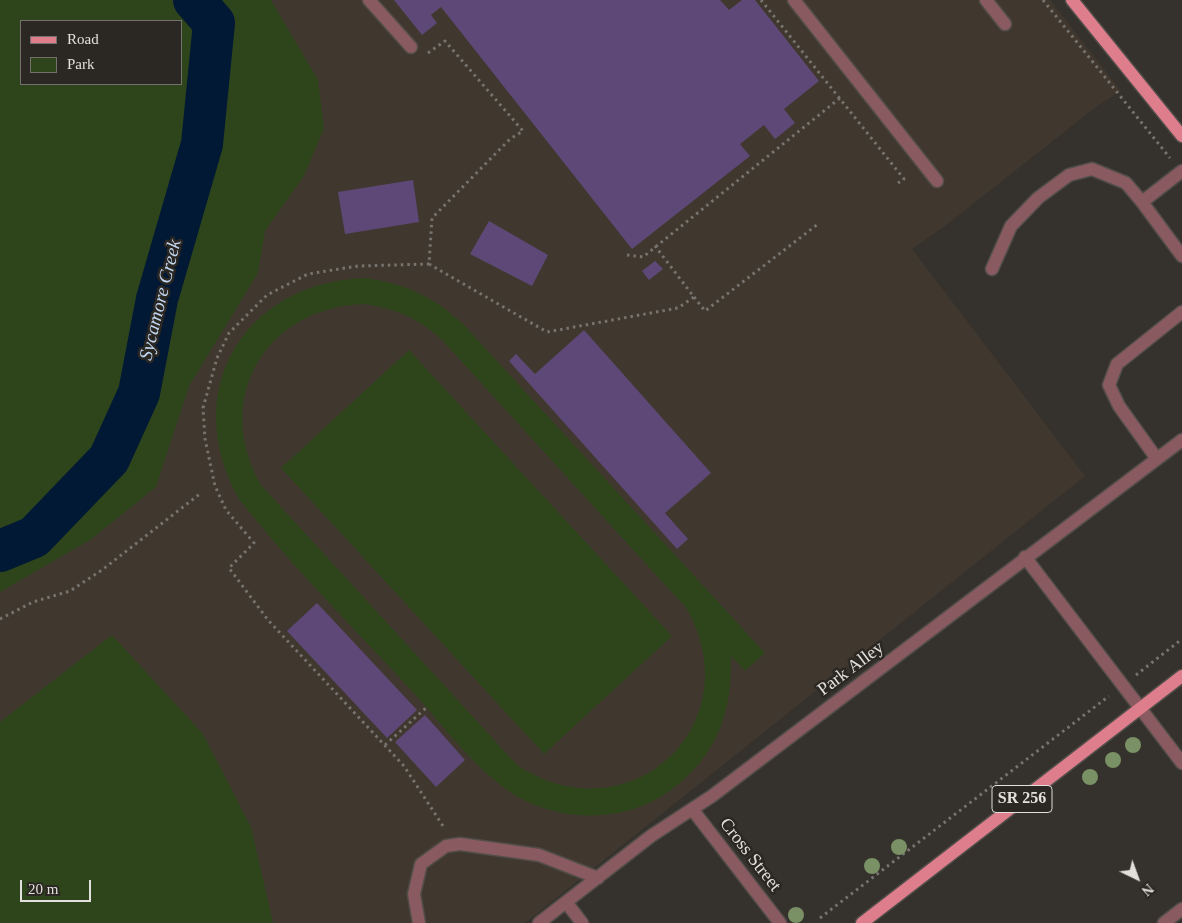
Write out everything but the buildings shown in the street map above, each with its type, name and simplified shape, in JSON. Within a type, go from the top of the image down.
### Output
[{"type":"main road","points":[[1072,0],[1182,136]]},
{"type":"main road","name":"SR 256","points":[[862,923],[1182,676]]},
{"type":"street","points":[[369,0],[412,47]]},
{"type":"street","points":[[794,0],[937,181]]},
{"type":"street","points":[[986,0],[1005,24]]},
{"type":"street","points":[[992,269],[1011,226],[1038,198],[1069,175],[1092,169],[1126,183],[1182,256]]},
{"type":"street","points":[[1142,202],[1182,171]]},
{"type":"street","points":[[1157,459],[1119,406],[1109,385],[1117,364],[1182,312]]},
{"type":"street","name":"Park Alley","points":[[539,923],[651,836],[692,809],[1182,440]]},
{"type":"street","points":[[1025,558],[1182,763]]},
{"type":"street","name":"Cross Street","points":[[692,809],[780,923]]},
{"type":"street","points":[[419,923],[414,894],[421,864],[446,846],[455,845],[538,855],[598,878]]},
{"type":"street","points":[[566,902],[582,923]]},
{"type":"street","points":[[1164,923],[1182,909]]},
{"type":"path","points":[[761,0],[904,179],[898,183]]},
{"type":"path","points":[[1043,0],[1182,171]]},
{"type":"path","points":[[412,47],[422,58],[445,41],[523,131],[510,139],[432,218],[429,264]]},
{"type":"path","points":[[627,255],[643,257],[840,98]]},
{"type":"path","points":[[655,246],[705,311],[818,224]]},
{"type":"path","points":[[455,845],[404,766],[268,620],[229,568],[254,543],[226,510],[215,486],[205,438],[203,408],[217,358],[229,333],[266,295],[308,274],[358,266],[429,264],[547,332],[678,308],[694,297]]},
{"type":"path","points":[[0,619],[33,602],[70,591],[102,570],[201,493]]},
{"type":"path","points":[[820,918],[1182,639]]},
{"type":"path","points":[[385,745],[427,707]]},
{"type":"shaded area","points":[[184,0],[1050,0],[1121,91],[1096,107],[945,226],[912,249],[1085,476],[525,923],[0,923],[0,550],[226,50]]},
{"type":"green space","points":[[0,0],[271,0],[318,80],[324,128],[304,176],[265,231],[258,273],[189,386],[156,487],[90,540],[0,592]]},
{"type":"green space","points":[[364,278],[379,280],[417,292],[452,314],[765,653],[745,671],[731,656],[729,696],[719,731],[711,747],[700,762],[671,790],[654,801],[636,808],[616,813],[577,815],[557,812],[538,806],[505,789],[462,748],[411,690],[301,572],[239,499],[222,459],[216,420],[220,383],[234,350],[255,322],[285,300],[321,285]],"holes":[[[363,304],[386,308],[416,321],[443,341],[687,609],[703,652],[704,693],[691,729],[668,758],[637,779],[600,788],[559,784],[517,765],[261,485],[247,453],[242,421],[246,391],[257,364],[275,340],[299,322],[328,309]]]},
{"type":"green space","points":[[409,350],[672,636],[544,754],[281,468]]},
{"type":"green space","points":[[112,635],[203,734],[251,827],[273,923],[0,923],[0,722]]},
{"type":"waterway","name":"Sycamore Creek","points":[[0,551],[34,537],[109,459],[139,393],[157,299],[202,144],[214,23],[194,0]]}]
